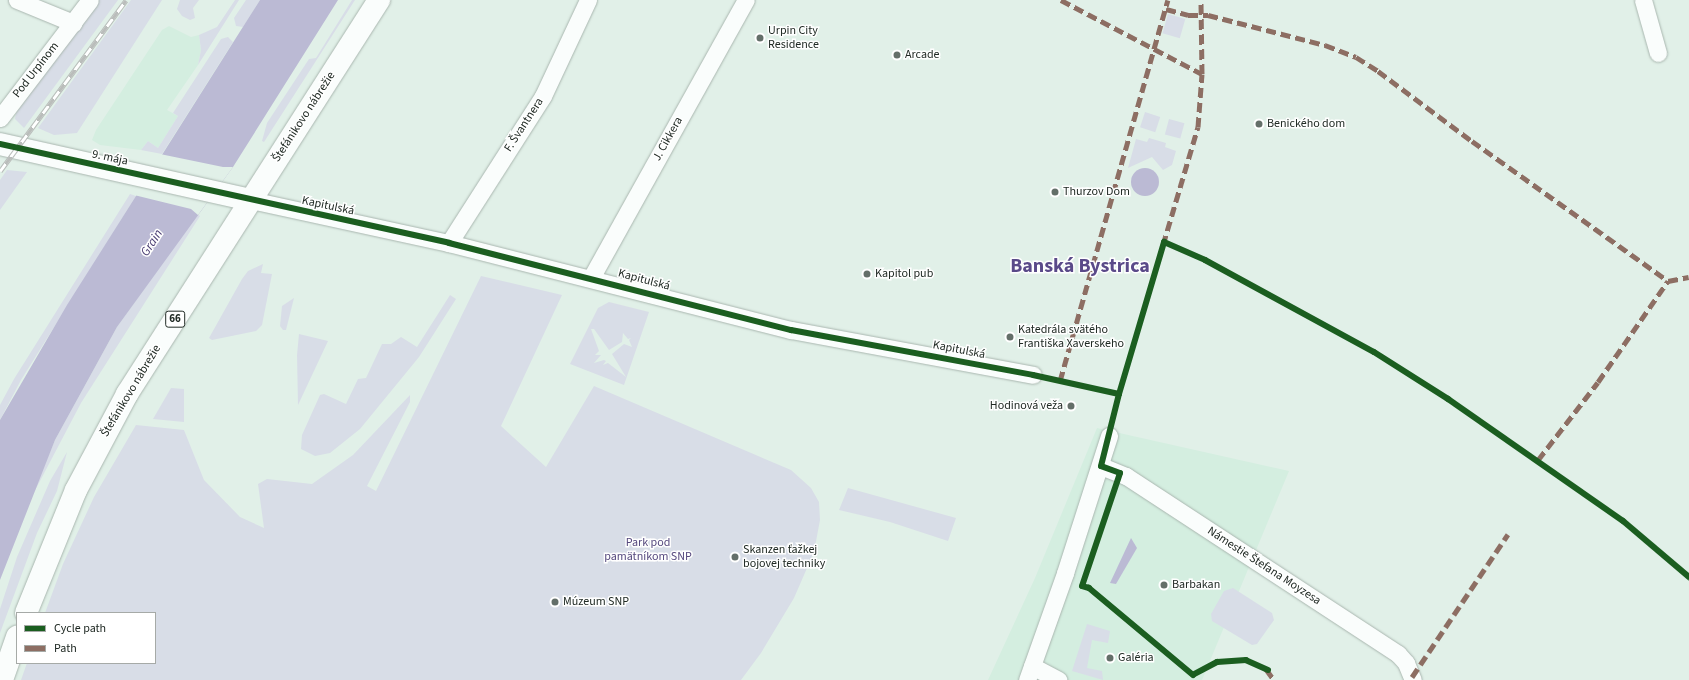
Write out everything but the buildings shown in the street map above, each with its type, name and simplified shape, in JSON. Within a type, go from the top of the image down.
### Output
[{"type":"main road","name":"Štefánikovo nábrežie","points":[[26,612],[59,527],[102,440],[127,394],[378,0]]},
{"type":"main road","name":"9. mája","points":[[0,144],[251,200]]},
{"type":"main road","points":[[2,680],[16,640]]},
{"type":"street","points":[[17,0],[73,23]]},
{"type":"street","name":"Pod Urpínom","points":[[0,117],[90,0]]},
{"type":"street","name":"F. Švantnera","points":[[448,243],[543,96],[588,0]]},
{"type":"street","name":"J. Cikkera","points":[[591,278],[746,0]]},
{"type":"street","points":[[1643,0],[1658,53]]},
{"type":"street","name":"Kapitulská","points":[[251,200],[448,243],[591,278],[791,330],[1032,375]]},
{"type":"street","points":[[1058,680],[1029,673],[1110,436]]},
{"type":"street","name":"Námestie Štefana Moyzesa","points":[[1101,466],[1126,476],[1398,654],[1406,662],[1413,680]]},
{"type":"shaded area","points":[[169,26],[191,37],[199,35],[201,50],[198,65],[167,110],[178,116],[158,148],[148,141],[141,150],[100,145],[92,140],[96,130],[162,30]]},
{"type":"shaded area","points":[[1097,428],[1289,471],[1202,680],[988,680],[1035,578]]},
{"type":"green space","points":[[98,0],[118,0],[24,128],[15,119],[16,113]]},
{"type":"green space","points":[[131,0],[162,0],[77,133],[54,135],[38,128]]},
{"type":"green space","points":[[180,0],[199,0],[193,8],[195,18],[190,20],[182,16],[177,9]]},
{"type":"green space","points":[[235,0],[239,0],[198,65],[201,50],[199,35],[217,27]]},
{"type":"green space","points":[[246,0],[260,0],[243,27],[236,26],[234,18]]},
{"type":"green space","points":[[352,0],[355,0],[264,142],[262,141],[267,123],[309,59],[316,58]]},
{"type":"green space","points":[[1168,14],[1185,19],[1180,38],[1162,33]]},
{"type":"green space","points":[[228,37],[233,42],[162,154],[141,150],[148,141],[158,148],[178,116],[173,113],[221,39]]},
{"type":"green space","points":[[1145,112],[1160,117],[1155,132],[1140,127]]},
{"type":"green space","points":[[1169,119],[1184,123],[1180,139],[1165,134]]},
{"type":"green space","points":[[1149,138],[1166,143],[1165,147],[1176,151],[1172,165],[1163,170],[1152,157],[1128,168],[1136,139],[1147,142]]},
{"type":"green space","points":[[7,170],[27,172],[0,210],[0,180]]},
{"type":"green space","points":[[130,194],[136,196],[21,380],[0,420],[0,405],[14,379]]},
{"type":"green space","points":[[197,214],[200,216],[81,403],[30,500],[55,440],[117,327]]},
{"type":"green space","points":[[263,264],[261,273],[272,274],[262,325],[256,331],[212,340],[209,338],[242,279],[248,271]]},
{"type":"green space","name":"Park pod pamätníkom SNP","points":[[481,276],[562,295],[501,426],[546,467],[594,386],[791,470],[811,488],[819,502],[820,520],[814,552],[794,598],[761,653],[741,680],[21,680],[27,664],[156,664],[156,612],[45,612],[63,564],[94,497],[136,425],[184,430],[204,480],[240,517],[264,528],[258,484],[267,479],[312,484],[353,455],[410,395],[410,402],[367,486],[376,491]]},
{"type":"green space","points":[[450,295],[456,299],[419,357],[360,429],[330,453],[315,456],[301,449],[302,435],[320,395],[324,394],[346,404],[358,379],[366,378],[382,344],[391,344],[401,337],[417,347]]},
{"type":"green space","points":[[294,298],[286,330],[283,330],[280,326],[282,306]]},
{"type":"green space","points":[[609,302],[649,312],[624,385],[570,364],[598,308]],"holes":[[[591,329],[594,329],[609,350],[622,342],[623,333],[628,339],[631,338],[629,340],[632,347],[624,344],[612,354],[626,377],[608,363],[603,365],[606,361],[604,360],[594,363],[601,355],[595,355],[599,351]]]},
{"type":"green space","points":[[299,334],[328,341],[298,405],[297,355]]},
{"type":"green space","points":[[171,388],[184,389],[184,422],[153,419]]},
{"type":"green space","points":[[67,452],[57,491],[37,533],[0,633],[0,609],[17,557],[50,481]]},
{"type":"green space","points":[[848,488],[956,518],[948,541],[890,522],[839,510]]},
{"type":"green space","points":[[1233,588],[1272,613],[1274,620],[1257,644],[1252,645],[1212,621],[1211,614],[1224,591]]},
{"type":"green space","points":[[1087,624],[1110,631],[1108,643],[1092,640],[1087,668],[1102,671],[1103,680],[1072,671]]},
{"type":"water","name":"Grain","points":[[260,0],[338,0],[233,167],[117,327],[55,440],[0,580],[0,420],[67,305]]},
{"type":"water","points":[[1145,168],[1155,172],[1159,182],[1155,192],[1145,196],[1135,192],[1131,182],[1135,172]]},
{"type":"water","points":[[1131,538],[1137,548],[1116,584],[1110,583]]},
{"type":"pier","points":[[160,154],[223,167],[233,167],[198,215],[191,209],[134,195]]},
{"type":"railway","points":[[0,171],[126,0]]},
{"type":"marked path","points":[[1061,0],[1202,74]]},
{"type":"marked path","points":[[1060,381],[1168,0]]},
{"type":"marked path","points":[[1163,245],[1198,127],[1202,74],[1201,0]]},
{"type":"marked path","points":[[1166,9],[1188,15],[1208,15],[1325,45],[1356,57],[1378,71],[1472,141],[1668,281]]},
{"type":"marked path","points":[[1668,281],[1689,277]]},
{"type":"marked path","points":[[1538,460],[1598,382],[1668,281]]},
{"type":"marked path","points":[[1412,677],[1508,534]]},
{"type":"marked path","points":[[1266,669],[1274,680]]},
{"type":"cycle path","points":[[0,144],[449,243],[791,330],[1033,375],[1119,394]]},
{"type":"cycle path","points":[[1268,670],[1246,660],[1217,662],[1193,675],[1089,588],[1082,586],[1120,473],[1101,466],[1119,394],[1164,242],[1205,260],[1374,352],[1448,399],[1623,521],[1689,577]]},
{"type":"place","name":"Urpin City Residence","points":[[760,38]]},
{"type":"place","name":"Arcade","points":[[897,55]]},
{"type":"place","name":"Benického dom","points":[[1259,124]]},
{"type":"place","name":"Thurzov Dom","points":[[1055,192]]},
{"type":"place","name":"Kapitol pub","points":[[867,274]]},
{"type":"place","name":"Katedrála svätého Františka Xaverskeho","points":[[1010,337]]},
{"type":"place","name":"Hodinová veža","points":[[1071,406]]},
{"type":"place","name":"Skanzen ťažkej bojovej techniky","points":[[735,557]]},
{"type":"place","name":"Barbakan","points":[[1164,585]]},
{"type":"place","name":"Múzeum SNP","points":[[555,602]]},
{"type":"place","name":"Galéria","points":[[1110,658]]},
{"type":"district","name":"Banská Bystrica","points":[[1080,266]]}]
